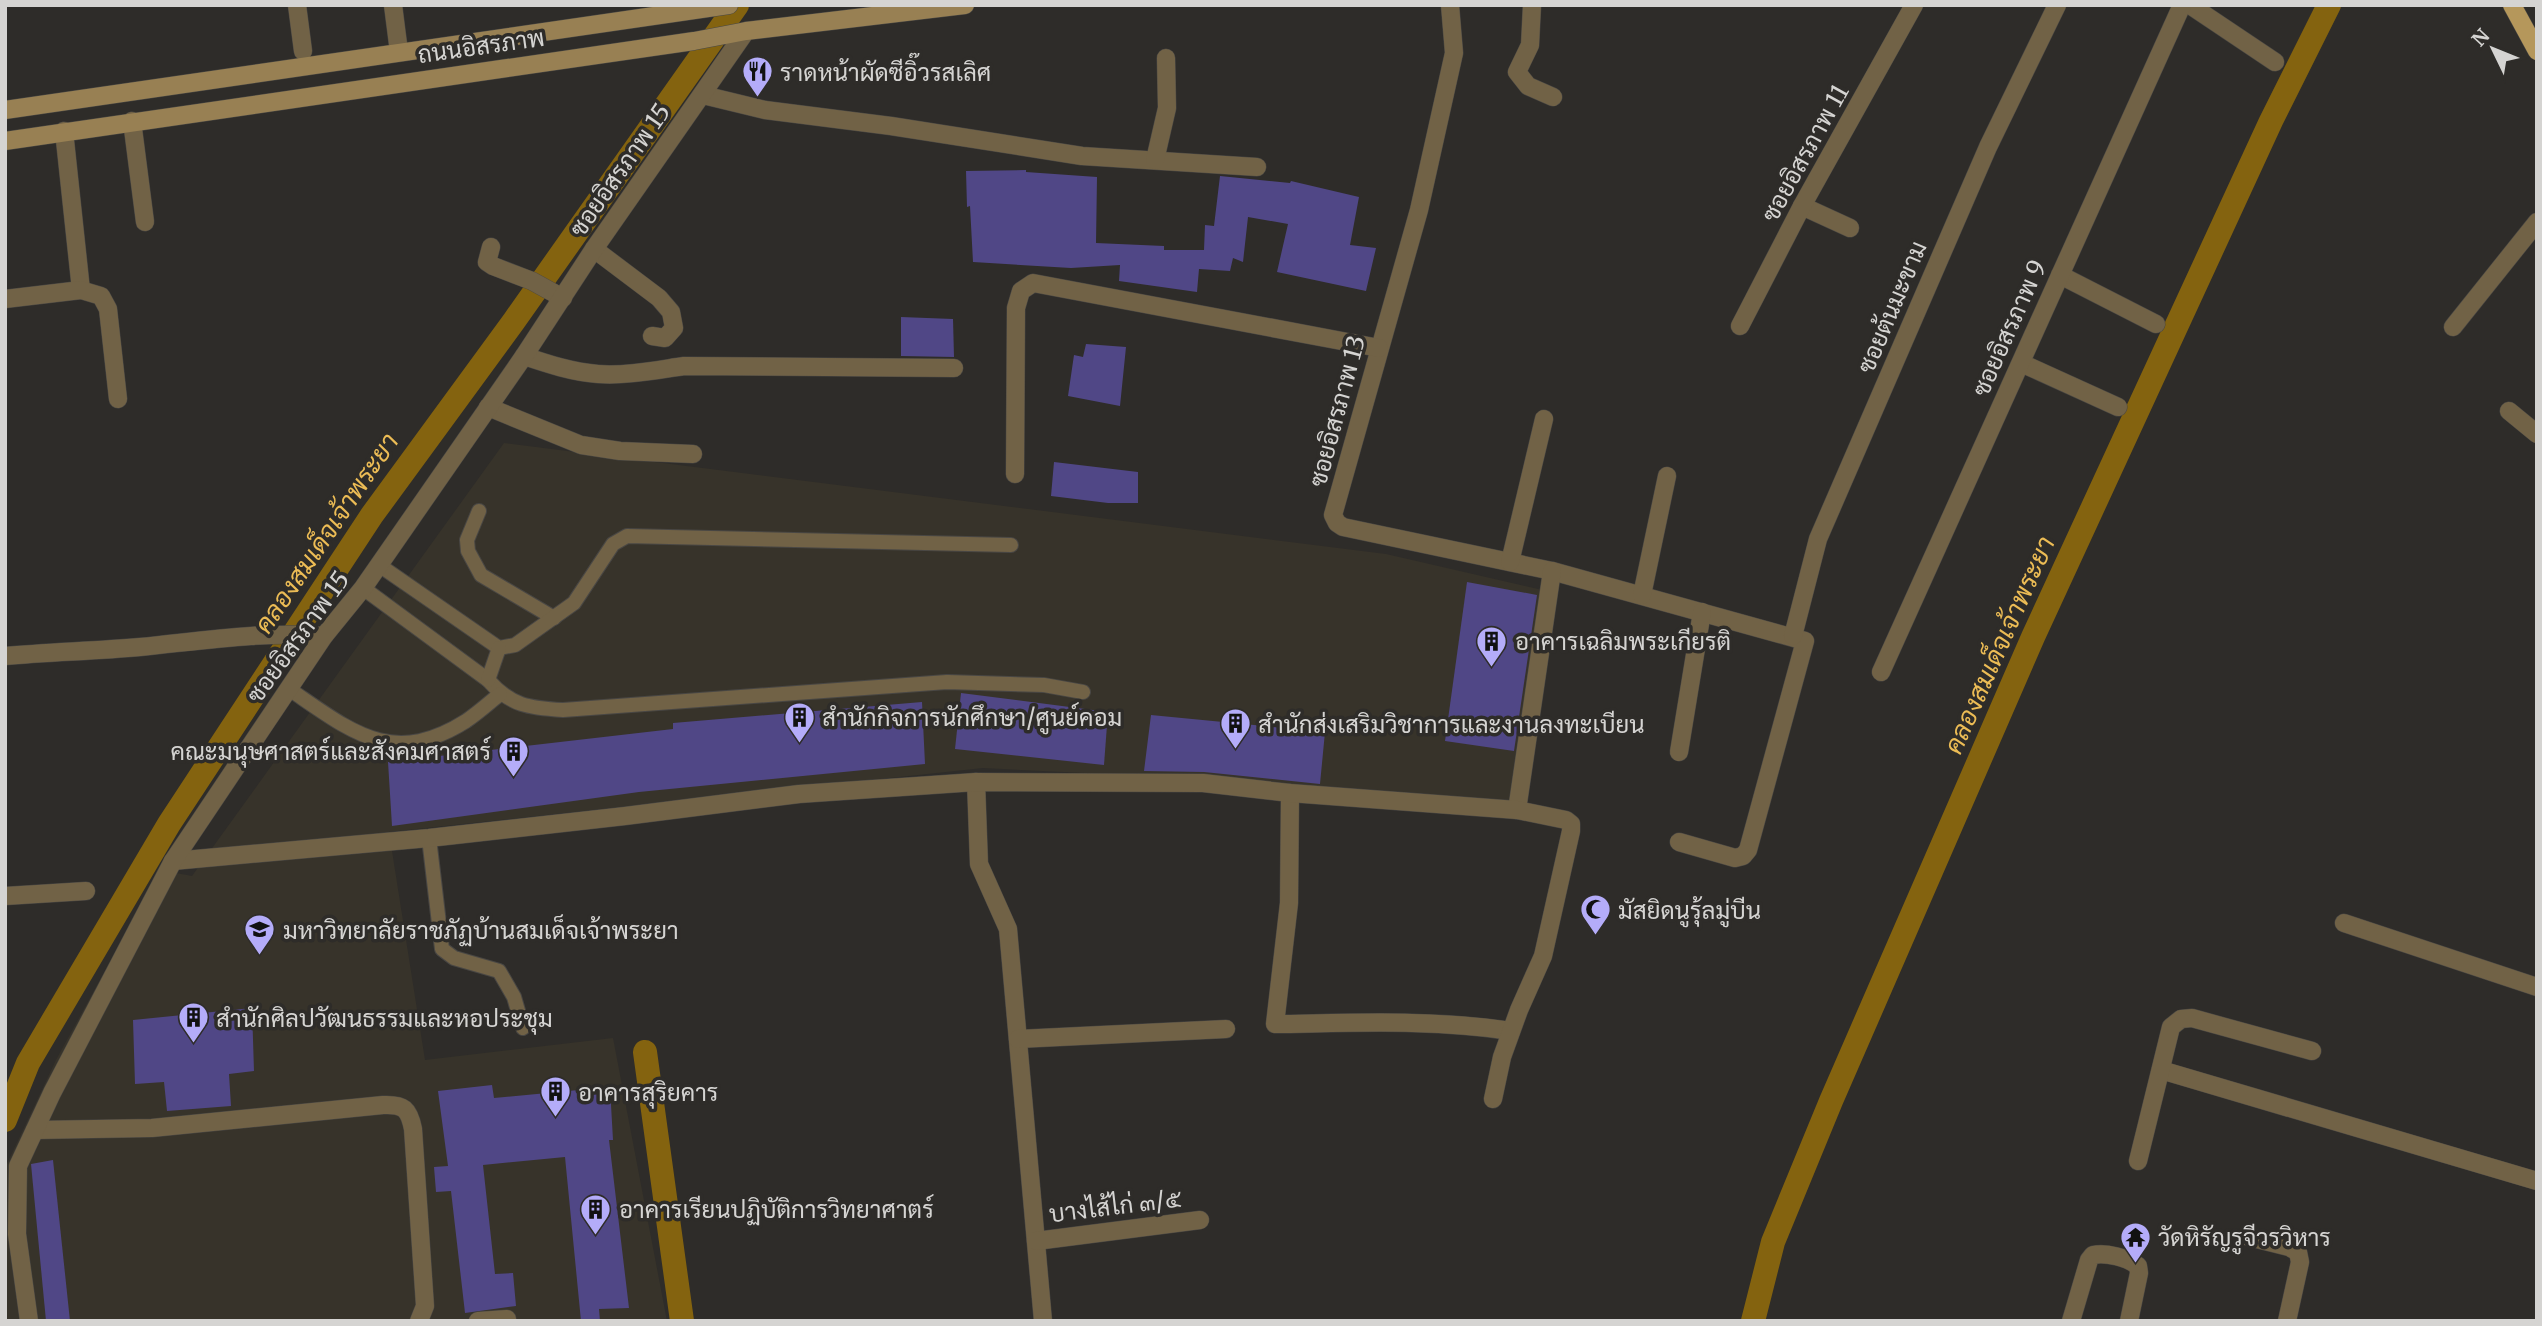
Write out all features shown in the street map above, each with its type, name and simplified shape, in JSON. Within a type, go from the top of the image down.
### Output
[{"type":"main road","points":[[5,110],[399,52],[648,10],[729,5]]},
{"type":"main road","name":"ถนนอิสรภาพ","points":[[5,141],[746,32],[965,5]]},
{"type":"main road","points":[[2512,5],[2537,51]]},
{"type":"street","points":[[297,5],[303,51]]},
{"type":"street","points":[[393,5],[399,52]]},
{"type":"street","name":"ซอยอิสรภาพ 13","points":[[1450,5],[1454,53],[1419,210],[1334,515],[1337,523],[1343,527],[1552,571],[1799,638]]},
{"type":"street","points":[[1532,5],[1530,46],[1517,72],[1528,86],[1553,97]]},
{"type":"street","name":"ซอยอิสรภาพ 11","points":[[1740,326],[1802,206],[1914,5]]},
{"type":"street","name":"ซอยต้นมะขาม","points":[[1679,842],[1735,858],[1743,856],[1748,850],[1799,638],[1818,539],[1988,147],[2057,5]]},
{"type":"street","name":"ซอยอิสรภาพ 9","points":[[1881,672],[2182,5]]},
{"type":"street","points":[[2190,5],[2275,62]]},
{"type":"street","name":"ซอยอิสรภาพ 15","points":[[29,1321],[17,1234],[18,1166],[98,1002],[173,861],[324,636],[363,588],[746,32]]},
{"type":"street","points":[[1154,160],[1167,108],[1166,58]]},
{"type":"street","points":[[702,95],[765,110],[891,126],[1082,156],[1257,167]]},
{"type":"street","points":[[132,121],[145,222]]},
{"type":"street","points":[[64,131],[81,290]]},
{"type":"street","points":[[1802,206],[1850,228]]},
{"type":"street","points":[[2453,327],[2537,222]]},
{"type":"street","points":[[491,247],[487,262],[563,298]]},
{"type":"street","points":[[594,249],[659,298],[671,312],[674,328],[665,338],[652,336]]},
{"type":"street","points":[[2060,275],[2156,324]]},
{"type":"street","points":[[1016,474],[1016,307],[1021,291],[1033,284],[1379,348]]},
{"type":"street","points":[[5,299],[81,290],[101,296],[108,309],[118,399]]},
{"type":"street","points":[[524,356],[558,368],[598,374],[646,372],[684,366],[954,368]]},
{"type":"street","points":[[2021,363],[2118,407]]},
{"type":"street","points":[[488,407],[581,445],[620,451],[694,454]]},
{"type":"street","points":[[2509,411],[2537,434]]},
{"type":"street","points":[[1510,562],[1544,419]]},
{"type":"street","points":[[1642,595],[1667,476]]},
{"type":"street","points":[[1517,810],[1552,571]]},
{"type":"street","points":[[1679,752],[1702,612]]},
{"type":"street","points":[[5,656],[279,635],[324,636]]},
{"type":"street","points":[[173,861],[429,838],[799,794],[976,782],[1203,783],[1290,793],[1517,810],[1566,820],[1571,824],[1572,831],[1543,956],[1511,1031],[1493,1099]]},
{"type":"street","points":[[976,782],[979,864],[1008,929],[1043,1321]]},
{"type":"street","points":[[1290,793],[1289,903],[1275,1024],[1378,1023],[1487,1027],[1511,1031]]},
{"type":"street","points":[[5,896],[86,891]]},
{"type":"street","points":[[2344,923],[2537,987]]},
{"type":"street","points":[[2138,1161],[2171,1027],[2181,1019],[2192,1018],[2312,1051]]},
{"type":"street","points":[[1018,1039],[1226,1029]]},
{"type":"street","points":[[2161,1070],[2537,1181]]},
{"type":"street","points":[[35,1130],[152,1128],[371,1106],[402,1106],[409,1112],[413,1129],[425,1306],[419,1321]]},
{"type":"street","name":"บางไส้ไก่ ๓/๕","points":[[1036,1241],[1200,1220]]},
{"type":"street","points":[[2249,1237],[2298,1252],[2300,1262],[2287,1321]]},
{"type":"street","points":[[2071,1321],[2089,1260],[2100,1253],[2132,1261],[2138,1266],[2140,1273],[2129,1321]]},
{"type":"street","points":[[478,1321],[507,1319]]},
{"type":"lane","points":[[479,511],[467,540],[468,551],[481,575],[554,618]]},
{"type":"lane","points":[[379,565],[499,648],[515,645],[573,603],[613,544],[627,536],[1011,545]]},
{"type":"lane","points":[[363,588],[488,680],[500,694],[527,707],[563,710],[947,682],[1044,685],[1083,692]]},
{"type":"lane","points":[[488,680],[499,648]]},
{"type":"lane","points":[[289,689],[347,729],[370,739],[402,745],[430,739],[466,721],[500,694]]},
{"type":"lane","points":[[429,838],[442,949],[454,958],[499,971],[514,997],[523,1028]]},
{"type":"shaded area","name":"มหาวิทยาลัยราชภัฏบ้านสมเด็จเจ้าพระยา","points":[[504,443],[1386,554],[1551,592],[1515,814],[1125,775],[983,768],[389,832],[425,1060],[613,1038],[667,1321],[5,1321],[5,1168],[56,1060],[160,870],[192,876]]},
{"type":"building","points":[[1026,170],[1097,177],[1096,243],[1164,246],[1164,250],[1204,250],[1205,225],[1214,226],[1220,176],[1291,181],[1359,197],[1350,245],[1376,248],[1366,291],[1277,272],[1288,224],[1248,217],[1243,262],[1233,258],[1230,271],[1199,269],[1197,292],[1119,281],[1120,265],[1071,268],[973,262],[966,171]]},
{"type":"building","points":[[901,317],[953,319],[954,357],[901,356]]},
{"type":"building","points":[[1086,344],[1126,347],[1120,406],[1068,396],[1074,355],[1083,357]]},
{"type":"building","points":[[1054,462],[1138,472],[1138,503],[1108,503],[1051,496]]},
{"type":"building","name":"อาคารเฉลิมพระเกียรติ","points":[[1467,582],[1537,595],[1514,751],[1445,741]]},
{"type":"building","points":[[961,693],[1108,712],[1104,765],[955,749]]},
{"type":"building","points":[[922,702],[925,764],[639,792],[392,826],[388,762],[673,729],[673,723]]},
{"type":"building","name":"สำนักส่งเสริมวิชาการและงานลงทะเบียน","points":[[1151,715],[1325,732],[1320,784],[1204,772],[1144,771]]},
{"type":"building","name":"สำนักศิลปวัฒนธรรมและหอประชุม","points":[[252,1008],[254,1071],[229,1074],[231,1106],[167,1111],[164,1082],[135,1084],[133,1020]]},
{"type":"building","points":[[492,1085],[494,1098],[610,1087],[613,1140],[609,1140],[629,1308],[599,1309],[600,1321],[581,1321],[565,1157],[483,1165],[495,1274],[513,1273],[516,1306],[465,1313],[451,1191],[436,1192],[434,1167],[448,1166],[438,1091]]},
{"type":"building","points":[[53,1160],[70,1321],[46,1321],[31,1164]]},
{"type":"waterway","name":"คลองสมเด็จเจ้าพระยา","points":[[5,1120],[28,1063],[169,824],[372,515],[514,321],[737,5]]},
{"type":"waterway","name":"คลองสมเด็จเจ้าพระยา","points":[[1753,1321],[1773,1242],[1831,1101],[2033,637],[2271,121],[2329,5]]},
{"type":"waterway","points":[[645,1052],[682,1321]]},
{"type":"place","name":"ราดหน้าผัดซีอิ๊วรสเลิศ","points":[[757,99]]},
{"type":"place","name":"อาคารเฉลิมพระเกียรติ","points":[[1492,668]]},
{"type":"place","name":"สำนักกิจการนักศึกษา/ศูนย์คอม","points":[[799,744]]},
{"type":"place","name":"สำนักส่งเสริมวิชาการและงานลงทะเบียน","points":[[1235,751]]},
{"type":"place","name":"คณะมนุษศาสตร์และสังคมศาสตร์","points":[[514,778]]},
{"type":"place","name":"มัสยิดนูรุ้ลมู่บีน","points":[[1595,937]]},
{"type":"place","name":"มหาวิทยาลัยราชภัฏบ้านสมเด็จเจ้าพระยา","points":[[260,957]]},
{"type":"place","name":"สำนักศิลปวัฒนธรรมและหอประชุม","points":[[193,1045]]},
{"type":"place","name":"อาคารสุริยคาร","points":[[555,1119]]},
{"type":"place","name":"อาคารเรียนปฏิบัติการวิทยาศาตร์","points":[[596,1236]]},
{"type":"place","name":"วัดหิรัญรูจีวรวิหาร","points":[[2135,1264]]}]
